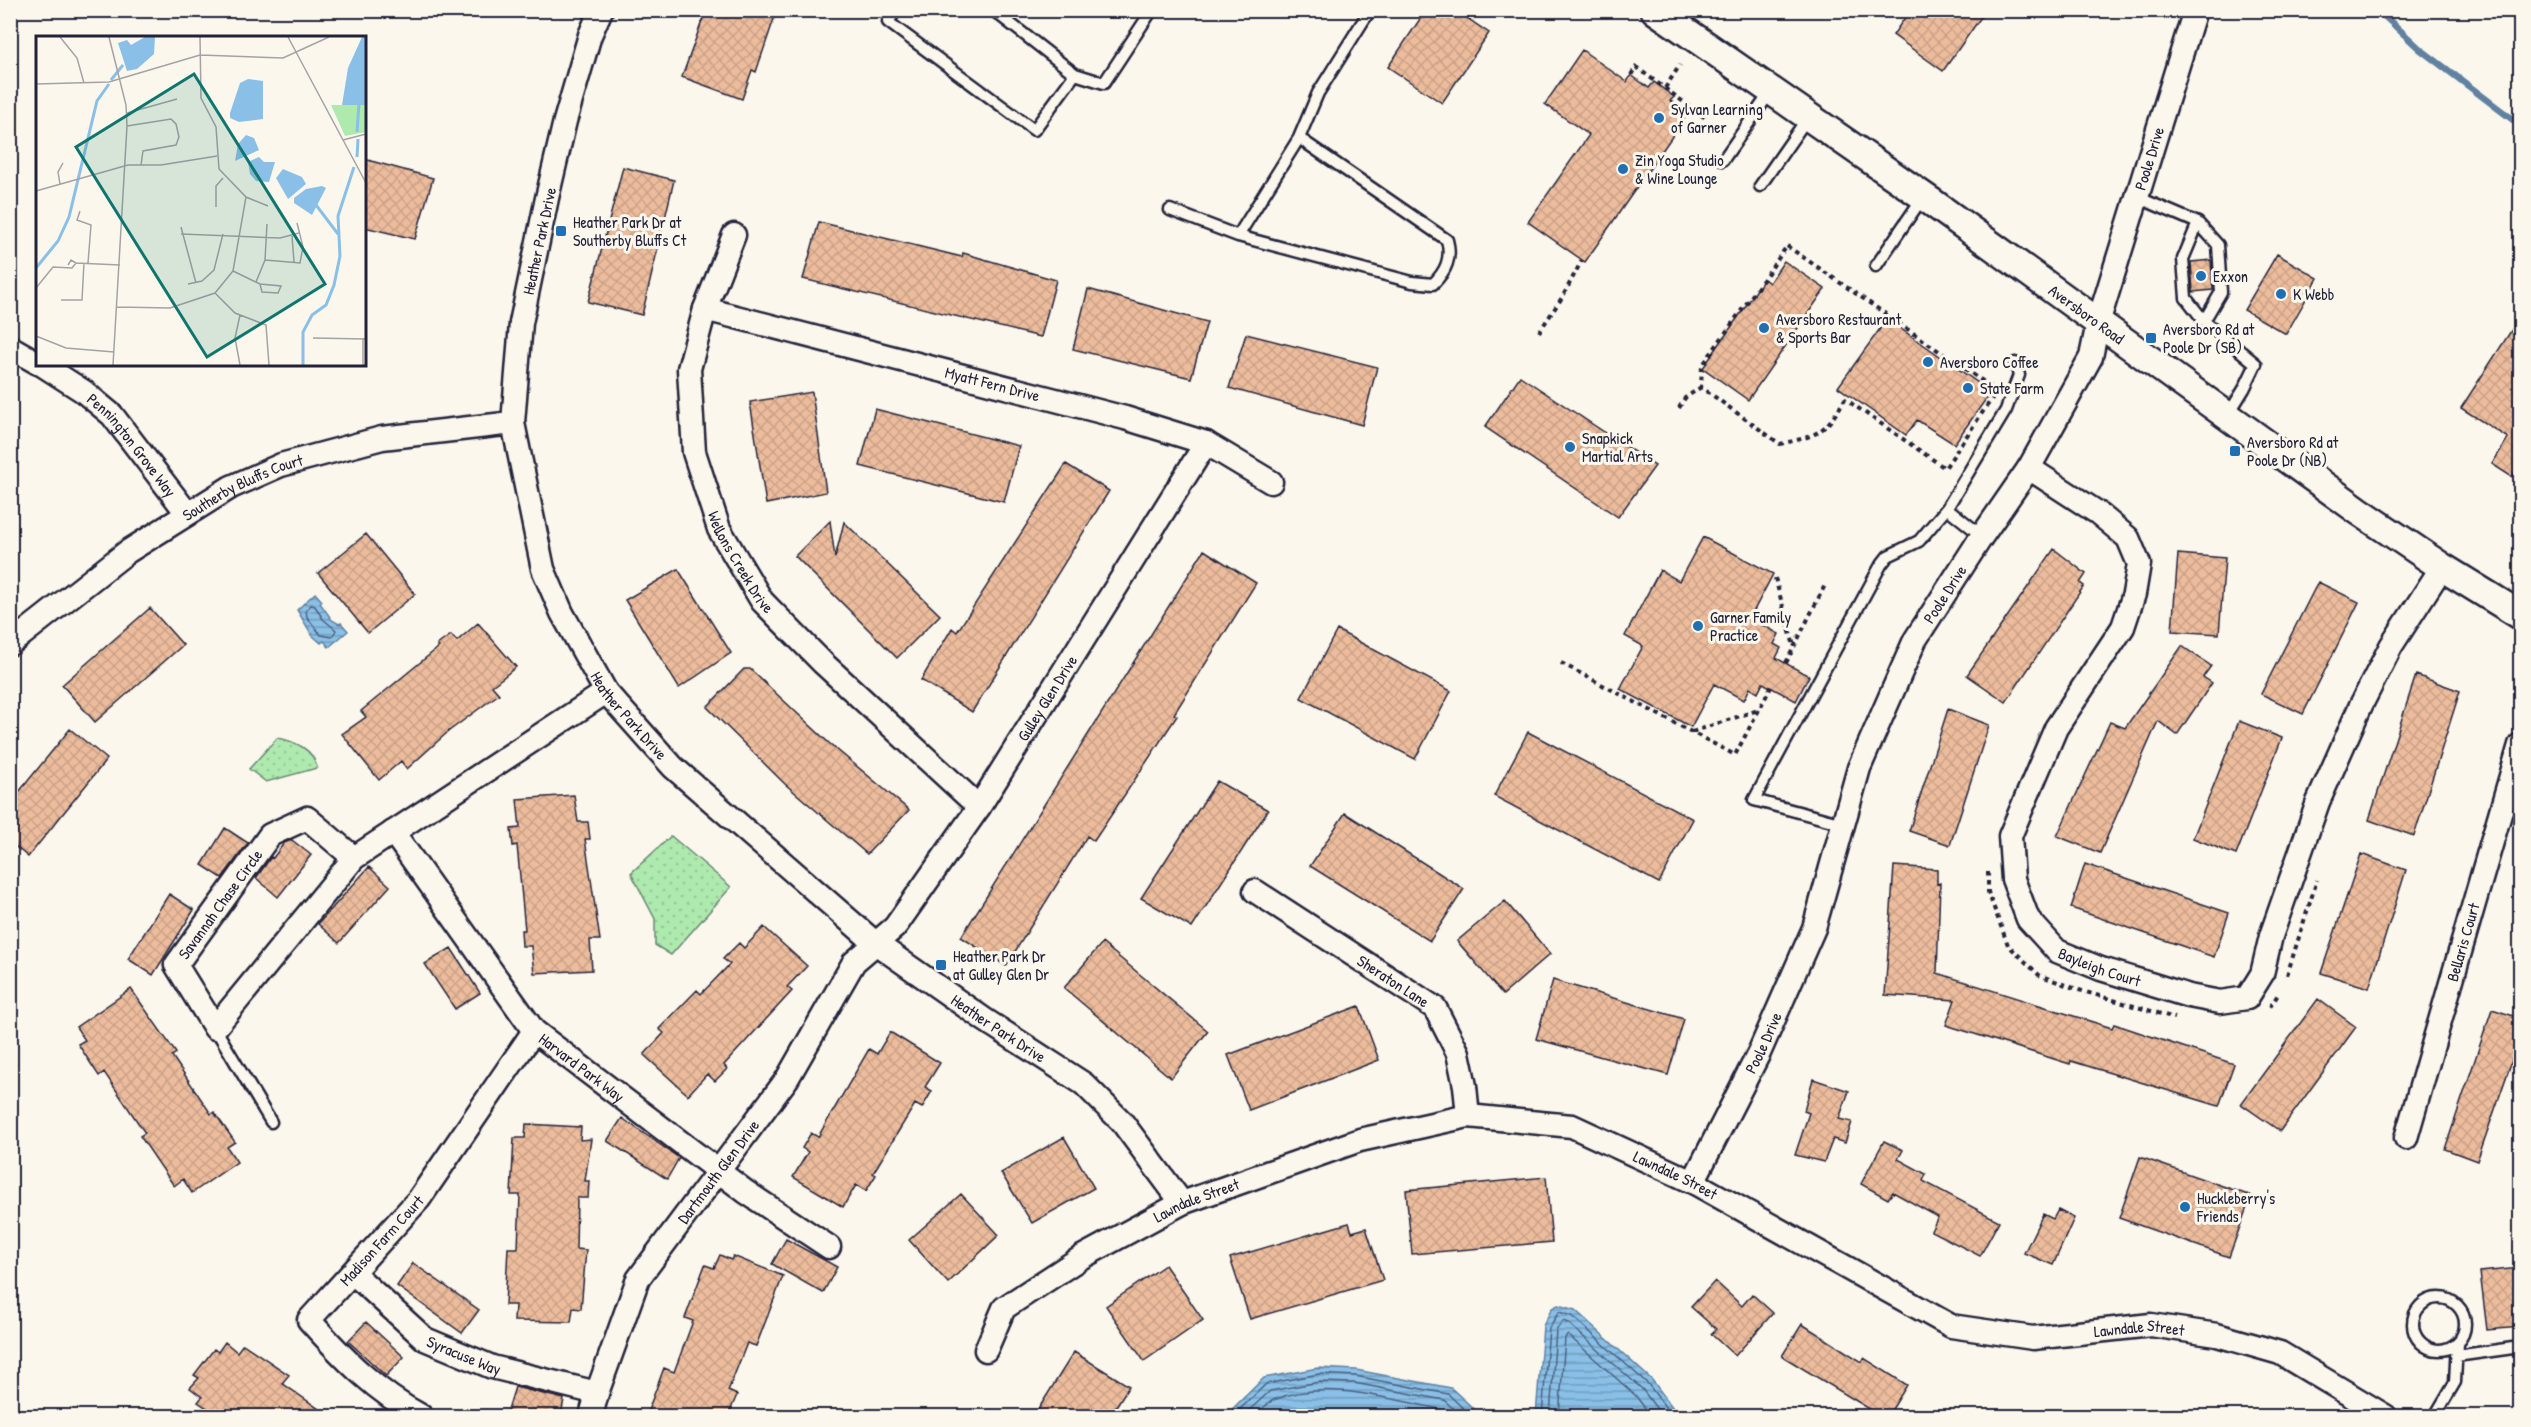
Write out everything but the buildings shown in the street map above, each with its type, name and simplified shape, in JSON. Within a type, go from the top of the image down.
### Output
[{"type":"street","name":"Heather Park Drive","points":[[601,10],[590,35],[565,121],[547,198],[521,323],[513,423],[543,569],[562,613],[606,692],[673,768],[874,942],[985,1020],[1084,1084],[1122,1122],[1182,1203]]},
{"type":"street","name":"Poole Drive","points":[[1693,1182],[1759,1053],[1814,928],[1859,768],[1915,640],[2029,468],[2091,357],[2098,323],[2195,10]]},
{"type":"street","name":"Aversboro Road","points":[[1658,11],[1923,196],[2359,511],[2442,567],[2520,615]]},
{"type":"street","name":"Wellons Creek Drive","points":[[734,235],[705,309],[689,369],[694,452],[719,529],[762,601],[823,663],[980,807]]},
{"type":"street","name":"Myatt Fern Drive","points":[[705,309],[1125,418],[1206,444],[1271,482]]},
{"type":"street","name":"Pennington Grove Way","points":[[10,347],[36,362]]},
{"type":"street","name":"Pennington Grove Way","points":[[42,366],[83,391],[112,415],[187,513]]},
{"type":"street","name":"Southerby Bluffs Court","points":[[10,644],[127,552],[231,487],[281,465],[382,438],[513,423]]},
{"type":"street","name":"Gulley Glen Drive","points":[[874,942],[895,927],[980,807],[1206,444]]},
{"type":"street","name":"Bayleigh Court","points":[[2029,468],[2098,513],[2128,538],[2139,564],[2134,594],[2123,627],[2056,728],[2010,836],[2013,879],[2028,920],[2057,951],[2101,969],[2189,996],[2220,1002],[2247,998],[2262,974],[2271,936],[2318,802],[2361,705],[2391,646],[2442,567]]},
{"type":"street","points":[[215,1028],[354,858],[606,692]]},
{"type":"street","name":"Bellaris Court","points":[[2406,1138],[2520,745]]},
{"type":"street","name":"Savannah Chase Circle","points":[[215,1028],[176,964],[270,835],[307,818],[354,858]]},
{"type":"street","name":"Harvard Park Way","points":[[393,831],[534,1031],[746,1192],[829,1247]]},
{"type":"street","name":"Sheraton Lane","points":[[1255,891],[1436,1008],[1458,1053],[1468,1116]]},
{"type":"street","name":"Dartmouth Glen Drive","points":[[591,1416],[638,1279],[787,1079],[854,962],[874,942]]},
{"type":"street","name":"Madison Farm Court","points":[[421,1416],[396,1403],[353,1369],[309,1320],[419,1199],[534,1031]]},
{"type":"street","name":"Lawndale Street","points":[[986,1350],[1004,1308],[1082,1257],[1182,1203],[1360,1140],[1468,1116],[1572,1126],[1693,1182],[1951,1326],[2033,1338],[2151,1325],[2217,1335],[2280,1353],[2385,1416]]},
{"type":"street","name":"Syracuse Way","points":[[353,1273],[425,1339],[492,1367],[597,1393]]},
{"type":"lane","points":[[896,10],[888,22],[1034,130],[1075,74]]},
{"type":"lane","points":[[993,10],[1075,74],[1104,82],[1152,10]]},
{"type":"lane","points":[[1238,236],[1299,138],[1318,93],[1370,10]]},
{"type":"lane","points":[[1723,160],[1772,90]]},
{"type":"lane","points":[[1760,186],[1809,116]]},
{"type":"lane","points":[[1170,210],[1238,236],[1412,282],[1433,284],[1443,274],[1450,253],[1447,240],[1299,138]]},
{"type":"lane","points":[[1875,266],[1923,196]]},
{"type":"lane","points":[[2137,197],[2198,224],[2218,245],[2221,292],[2205,321]]},
{"type":"lane","points":[[2198,224],[2184,259],[2186,298],[2205,321],[2256,364],[2244,390],[2228,415]]},
{"type":"lane","points":[[1843,824],[1754,800],[1881,565],[1888,556],[1919,542],[1947,508],[2006,410],[2019,375],[2015,363]]},
{"type":"lane","points":[[1947,508],[1982,536]]},
{"type":"lane","points":[[215,1028],[271,1122]]},
{"type":"lane","points":[[2434,1416],[2455,1382],[2457,1343],[2465,1327],[2461,1310],[2448,1299],[2439,1298],[2422,1304],[2414,1317],[2413,1326],[2420,1341],[2433,1349],[2442,1350],[2457,1343]]},
{"type":"lane","points":[[2456,1356],[2520,1347]]},
{"type":"path","points":[[1665,88],[1680,65]]},
{"type":"path","points":[[1631,75],[1635,67],[1708,120]]},
{"type":"path","points":[[1787,246],[1997,391],[1945,468],[1845,399],[1828,427],[1820,430],[1815,436],[1780,444],[1701,387],[1702,366],[1787,246]]},
{"type":"path","points":[[1539,332],[1563,296],[1582,260]]},
{"type":"path","points":[[1678,408],[1685,398],[1701,387]]},
{"type":"path","points":[[1776,579],[1794,646]]},
{"type":"path","points":[[1786,663],[1825,585]]},
{"type":"path","points":[[1562,663],[1735,755],[1771,687]]},
{"type":"path","points":[[1692,732],[1759,710]]},
{"type":"path","points":[[1988,862],[1988,892],[2008,945],[2039,975],[2079,990],[2186,1020]]},
{"type":"path","points":[[2263,1014],[2275,1002],[2290,968],[2320,868]]},
{"type":"green space","points":[[277,738],[290,741],[308,751],[317,768],[266,782],[249,769]]},
{"type":"green space","points":[[671,836],[731,887],[671,955],[655,945],[655,919],[631,873]]},
{"type":"water","points":[[315,593],[332,620],[341,623],[348,631],[329,647],[324,641],[321,643],[312,635],[297,610]]},
{"type":"water","points":[[1558,1305],[1575,1310],[1652,1380],[1679,1416],[1536,1416],[1543,1326],[1552,1308]]},
{"type":"water","points":[[1318,1368],[1356,1370],[1451,1388],[1474,1409],[1474,1416],[1225,1416],[1264,1378]]},
{"type":"waterway","points":[[2378,10],[2420,49],[2520,125]]},
{"type":"place","name":"Sylvan Learning of Garner","points":[[1659,118]]},
{"type":"place","name":"Zin Yoga Studio & Wine Lounge","points":[[1623,169]]},
{"type":"place","name":"Heather Park Dr at Southerby Bluffs Ct","points":[[561,231]]},
{"type":"place","name":"Exxon","points":[[2201,276]]},
{"type":"place","name":"K Webb","points":[[2281,294]]},
{"type":"place","name":"Aversboro Restaurant & Sports Bar","points":[[1764,328]]},
{"type":"place","name":"Aversboro Rd at Poole Dr (SB)","points":[[2151,338]]},
{"type":"place","name":"Aversboro Coffee","points":[[1928,362]]},
{"type":"place","name":"State Farm","points":[[1968,388]]},
{"type":"place","name":"Snapkick Martial Arts","points":[[1570,447]]},
{"type":"place","name":"Aversboro Rd at Poole Dr (NB)","points":[[2235,451]]},
{"type":"place","name":"Garner Family Practice","points":[[1698,626]]},
{"type":"place","name":"Heather Park Dr at Gulley Glen Dr","points":[[941,965]]},
{"type":"place","name":"Huckleberry's Friends","points":[[2185,1207]]}]
